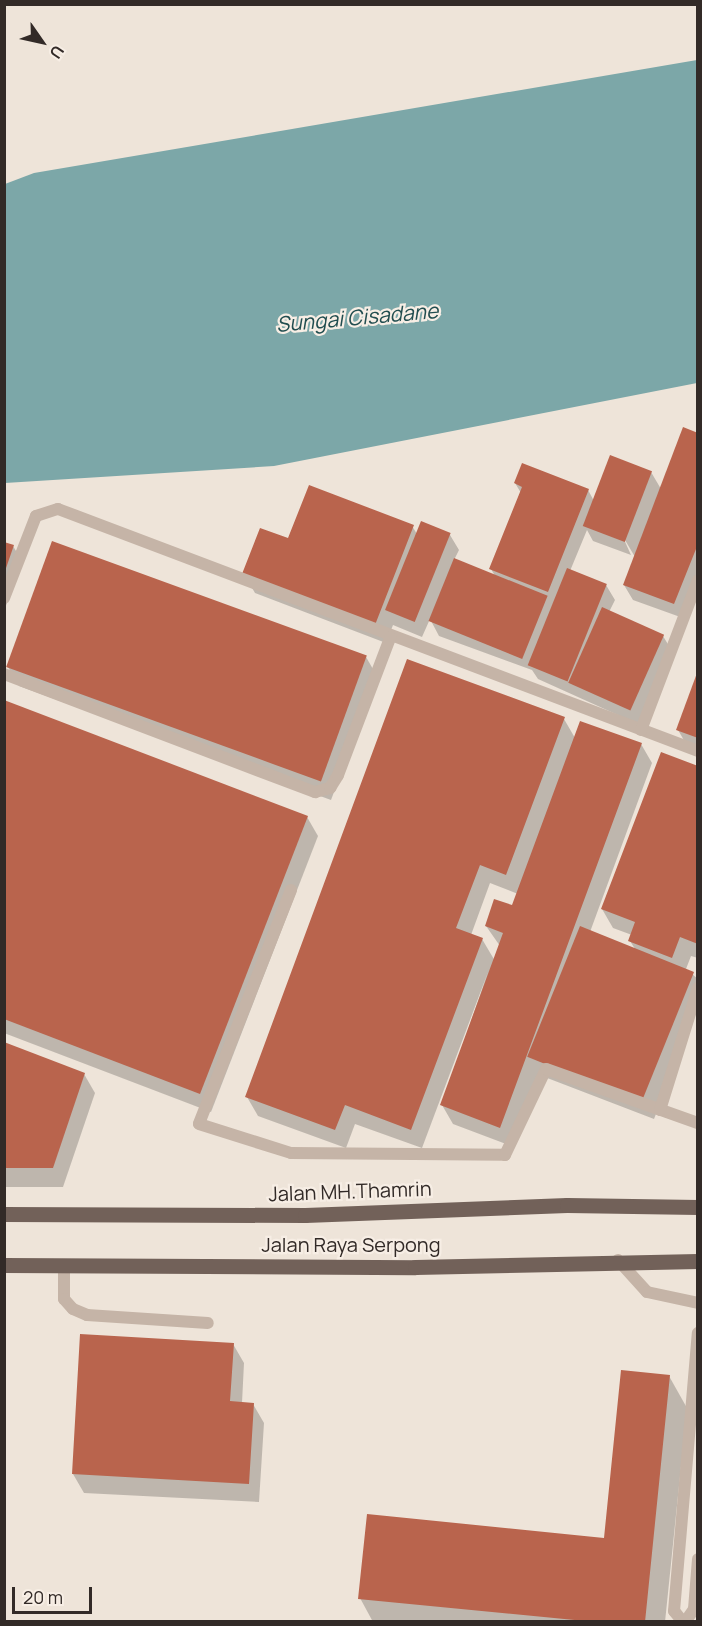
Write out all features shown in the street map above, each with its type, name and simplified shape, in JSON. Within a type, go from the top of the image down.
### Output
[{"type":"main road","name":"Jalan MH.Thamrin","points":[[4,1214],[305,1215],[567,1205],[698,1207]]},
{"type":"main road","name":"Jalan Raya Serpong","points":[[4,1265],[415,1266],[618,1260],[698,1261]]},
{"type":"lane","points":[[4,598],[36,516],[58,509],[390,638],[698,751]]},
{"type":"lane","points":[[642,730],[698,580]]},
{"type":"lane","points":[[4,674],[315,792],[330,788],[338,775],[390,638]]},
{"type":"lane","points":[[291,890],[198,1124],[291,1152],[504,1155],[546,1069],[698,1123]]},
{"type":"lane","points":[[660,1110],[698,988]]},
{"type":"lane","points":[[618,1260],[646,1292],[698,1303]]},
{"type":"lane","points":[[64,1265],[64,1299],[72,1310],[87,1315],[208,1323]]},
{"type":"lane","points":[[698,1333],[674,1611],[684,1622],[694,1609],[698,1559]]},
{"type":"water","name":"Sungai Cisadane","points":[[697,60],[697,383],[274,466],[5,483],[5,184],[34,173]]},
{"type":"building","points":[[683,427],[698,433],[698,544],[674,604],[623,585]]},
{"type":"building","points":[[610,455],[652,471],[625,542],[583,526]]},
{"type":"building","points":[[522,463],[589,489],[548,592],[489,569],[522,487],[514,483]]},
{"type":"building","points":[[309,485],[414,525],[375,625],[242,574],[260,528],[288,538]]},
{"type":"building","points":[[421,521],[451,533],[415,622],[385,610]]},
{"type":"building","points":[[52,541],[367,656],[321,781],[6,667]]},
{"type":"building","points":[[4,542],[14,545],[5,571],[4,571]]},
{"type":"building","points":[[454,558],[548,596],[522,659],[429,621]]},
{"type":"building","points":[[567,568],[607,584],[568,681],[528,665]]},
{"type":"building","points":[[602,607],[664,635],[630,710],[568,683]]},
{"type":"building","points":[[407,659],[565,717],[506,875],[480,865],[456,928],[483,938],[411,1130],[345,1105],[335,1130],[245,1097]]},
{"type":"building","points":[[698,673],[698,738],[676,730]]},
{"type":"building","points":[[4,700],[308,816],[200,1094],[4,1019]]},
{"type":"building","points":[[580,721],[642,743],[500,1128],[440,1105],[503,933],[485,926],[494,899],[512,905]]},
{"type":"building","points":[[661,752],[698,766],[698,944],[680,937],[672,958],[628,941],[635,922],[601,909]]},
{"type":"building","points":[[580,926],[694,972],[641,1103],[527,1057]]},
{"type":"building","points":[[4,1042],[85,1073],[53,1168],[4,1168]]},
{"type":"building","points":[[80,1334],[234,1343],[230,1401],[254,1403],[249,1484],[72,1474]]},
{"type":"building","points":[[621,1370],[670,1375],[645,1622],[595,1622],[358,1599],[367,1514],[604,1538]]}]
